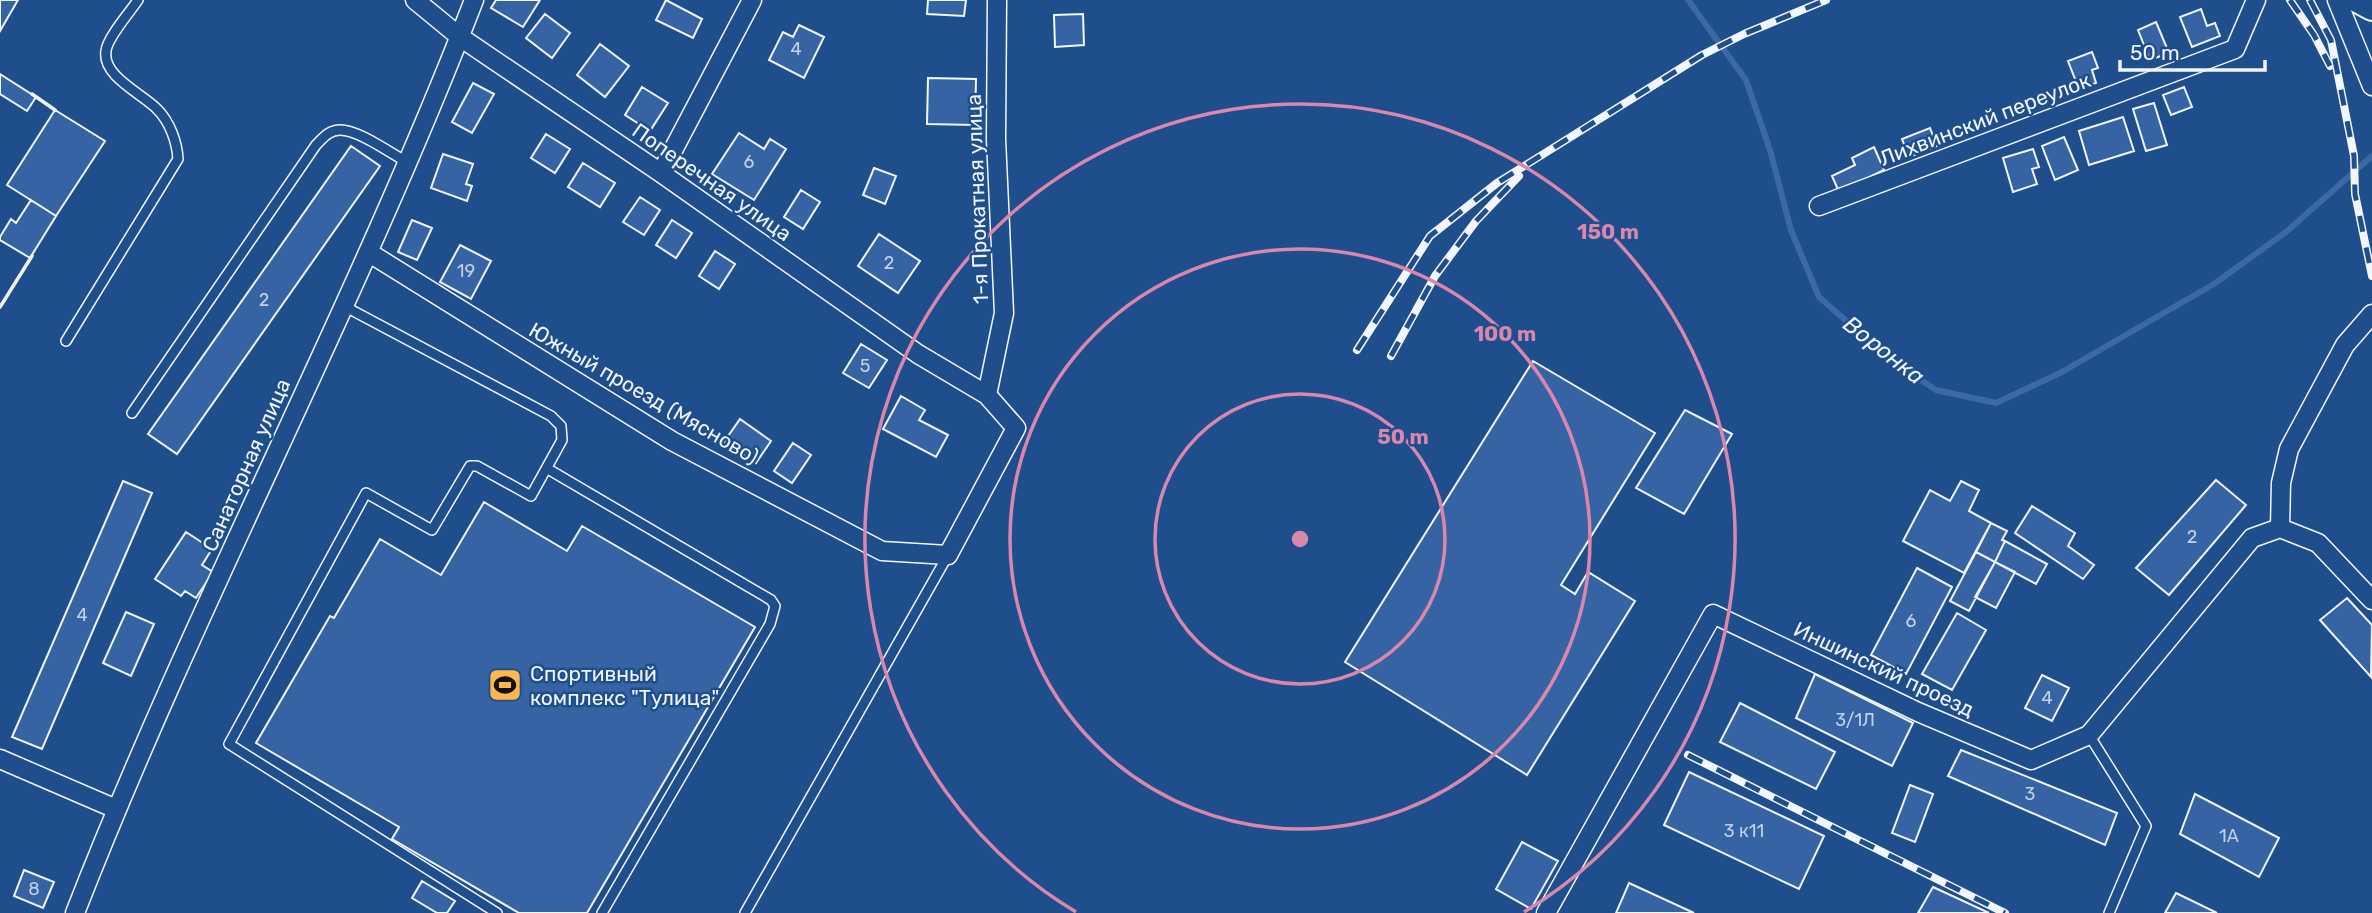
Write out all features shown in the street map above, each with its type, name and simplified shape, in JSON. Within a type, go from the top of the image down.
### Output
[{"type":"street","name":"Поперечная улица","points":[[415,0],[460,37],[661,173],[918,354],[987,395],[1016,428],[948,555]]},
{"type":"street","name":"Санаторная улица","points":[[75,913],[116,809],[342,305],[368,253],[474,0]]},
{"type":"street","points":[[661,173],[752,0]]},
{"type":"street","name":"1-я Прокатная улица","points":[[987,395],[1004,313],[996,139],[997,0]]},
{"type":"street","name":"Лихвинский переулок","points":[[1819,206],[2235,49],[2256,0]]},
{"type":"street","points":[[2337,0],[2372,86]]},
{"type":"street","points":[[2357,0],[2372,8]]},
{"type":"street","name":"Южный проезд (Мясново)","points":[[368,253],[672,440],[882,551],[948,555]]},
{"type":"street","points":[[2372,314],[2344,345],[2289,449],[2281,483],[2280,528],[2318,543],[2372,600]]},
{"type":"street","name":"Иншинский проезд","points":[[1546,913],[1713,614],[1918,712],[2031,760],[2090,735],[2252,538],[2280,528]]},
{"type":"street","points":[[0,759],[116,809]]},
{"type":"lane","points":[[66,341],[178,159],[177,143],[159,111],[111,73],[106,64],[106,48],[138,0]]},
{"type":"lane","points":[[132,413],[316,145],[328,133],[338,130],[355,134],[407,162]]},
{"type":"lane","points":[[342,305],[557,420],[561,426],[562,440],[548,469],[530,496],[477,466],[470,466],[432,530],[366,493],[229,744],[497,913]]},
{"type":"lane","points":[[548,469],[771,600],[775,606],[770,624],[602,913]]},
{"type":"lane","points":[[745,913],[948,555]]},
{"type":"lane","points":[[2090,735],[2146,826],[2109,913]]},
{"type":"building","points":[[0,0],[18,0],[0,31]]},
{"type":"building","points":[[496,0],[540,0],[523,27],[491,8]]},
{"type":"building","points":[[666,0],[702,19],[693,38],[656,20]]},
{"type":"building","points":[[928,0],[966,0],[964,16],[927,14]]},
{"type":"building","points":[[2201,9],[2207,26],[2215,23],[2220,36],[2192,47],[2180,17]]},
{"type":"building","points":[[545,14],[570,33],[552,58],[526,38]]},
{"type":"building","points":[[1083,14],[1084,45],[1055,47],[1054,15]]},
{"type":"building","points":[[2156,22],[2169,53],[2150,60],[2138,30]]},
{"type":"building","points":[[799,25],[824,37],[804,78],[769,60],[783,32],[793,37]]},
{"type":"building","points":[[600,44],[629,66],[605,97],[577,75]]},
{"type":"building","points":[[2092,52],[2098,68],[2092,70],[2096,83],[2079,89],[2068,61]]},
{"type":"building","points":[[0,74],[36,97],[27,111],[0,94]]},
{"type":"building","points":[[928,78],[976,79],[975,125],[927,124]]},
{"type":"building","points":[[473,83],[494,94],[472,133],[452,122]]},
{"type":"building","points":[[642,87],[668,103],[650,131],[625,115]]},
{"type":"building","points":[[2184,87],[2192,107],[2171,115],[2163,95]]},
{"type":"building","points":[[2154,103],[2167,145],[2146,151],[2133,109]]},
{"type":"building","points":[[55,110],[105,141],[56,216],[7,185]]},
{"type":"building","points":[[2123,117],[2134,151],[2089,165],[2079,131]]},
{"type":"building","points":[[1930,128],[1937,146],[1909,157],[1902,139]]},
{"type":"building","points":[[739,133],[764,149],[770,139],[786,149],[754,200],[712,174]]},
{"type":"building","points":[[546,134],[570,149],[555,173],[531,158]]},
{"type":"building","points":[[2064,137],[2078,170],[2055,180],[2042,146]]},
{"type":"building","points":[[351,146],[380,166],[177,454],[148,434]]},
{"type":"building","points":[[1874,147],[1884,170],[1839,192],[1832,176],[1855,165],[1852,158]]},
{"type":"building","points":[[2033,149],[2039,167],[2032,169],[2037,184],[2013,192],[2003,158]]},
{"type":"building","points":[[443,154],[473,164],[466,184],[472,186],[467,201],[431,188]]},
{"type":"building","points":[[583,163],[615,183],[600,207],[568,187]]},
{"type":"building","points":[[874,168],[896,176],[885,204],[863,195]]},
{"type":"building","points":[[801,190],[820,202],[803,229],[784,217]]},
{"type":"building","points":[[640,197],[660,210],[644,235],[623,222]]},
{"type":"building","points":[[31,200],[56,216],[30,258],[0,240],[0,237],[11,219],[16,223]]},
{"type":"building","points":[[412,220],[432,228],[417,260],[398,252]]},
{"type":"building","points":[[672,220],[692,233],[676,258],[656,245]]},
{"type":"building","points":[[879,234],[920,261],[898,293],[858,266]]},
{"type":"building","points":[[460,245],[491,261],[471,299],[440,282]]},
{"type":"building","points":[[715,251],[735,264],[719,289],[699,276]]},
{"type":"building","points":[[861,344],[887,360],[869,388],[843,373]]},
{"type":"building","points":[[1533,361],[1655,433],[1561,585],[1575,594],[1588,572],[1635,601],[1527,775],[1345,662]]},
{"type":"building","points":[[901,396],[925,410],[919,420],[948,435],[936,457],[883,429]]},
{"type":"building","points":[[1685,410],[1732,434],[1684,514],[1636,488]]},
{"type":"building","points":[[740,419],[771,441],[756,463],[724,442]]},
{"type":"building","points":[[793,443],[811,455],[792,483],[774,471]]},
{"type":"building","points":[[2216,480],[2246,505],[2169,595],[2136,568]]},
{"type":"building","points":[[123,481],[152,493],[42,749],[12,737]]},
{"type":"building","points":[[1961,481],[1979,490],[1969,511],[1991,523],[1964,573],[1903,541],[1930,490],[1950,501]]},
{"type":"building","name":"Спортивный комплекс \"Тулица\"","points":[[484,502],[567,551],[582,526],[755,627],[587,913],[519,913],[392,839],[399,827],[256,743],[330,616],[334,618],[380,539],[441,575]]},
{"type":"building","points":[[2032,506],[2075,533],[2068,546],[2094,565],[2083,579],[2015,533]]},
{"type":"building","points":[[1991,523],[2007,531],[1995,562],[1976,552]]},
{"type":"building","points":[[186,532],[212,549],[202,565],[213,572],[196,598],[185,591],[181,596],[155,579]]},
{"type":"building","points":[[2005,541],[2047,564],[2036,584],[1995,562]]},
{"type":"building","points":[[1976,552],[1995,562],[1969,611],[1950,601]]},
{"type":"building","points":[[1995,562],[2015,572],[1996,608],[1975,597]]},
{"type":"building","points":[[1917,568],[1952,587],[1906,674],[1871,655]]},
{"type":"building","points":[[2347,598],[2372,625],[2371,677],[2320,620]]},
{"type":"building","points":[[126,612],[154,624],[131,676],[103,663]]},
{"type":"building","points":[[1957,613],[1986,630],[1952,690],[1922,674]]},
{"type":"building","points":[[1815,674],[1913,723],[1892,766],[1796,718]]},
{"type":"building","points":[[2042,675],[2069,688],[2052,721],[2025,708]]},
{"type":"building","points":[[1740,703],[1835,752],[1816,789],[1720,742]]},
{"type":"building","points":[[1961,750],[2117,813],[2105,845],[1948,776]]},
{"type":"building","points":[[1689,772],[1824,836],[1799,889],[1664,825]]},
{"type":"building","points":[[1910,785],[1933,794],[1915,842],[1892,833]]},
{"type":"building","points":[[2195,794],[2279,838],[2259,877],[2180,834]]},
{"type":"building","points":[[1522,842],[1558,861],[1531,909],[1496,889]]},
{"type":"building","points":[[24,870],[54,882],[43,908],[14,896]]},
{"type":"building","points":[[422,881],[455,901],[447,913],[437,913],[412,898]]},
{"type":"building","points":[[1629,883],[1694,913],[1616,913]]},
{"type":"building","points":[[1933,887],[1989,913],[1918,913]]},
{"type":"building","points":[[2176,893],[2217,913],[2165,913]]},
{"type":"waterway","name":"Воронка","points":[[1688,0],[1746,80],[1770,150],[1791,230],[1819,297],[1890,359],[1936,390],[1996,403],[2060,373],[2214,284],[2286,232],[2372,156]]},
{"type":"railway","points":[[1357,350],[1430,236],[1497,183],[1702,55],[1744,34],[1826,0]]},
{"type":"railway","points":[[2290,0],[2314,35],[2330,66]]},
{"type":"railway","points":[[2310,0],[2331,40],[2354,156],[2355,194],[2372,276]]},
{"type":"railway","points":[[1391,356],[1435,276],[1476,221],[1519,176]]},
{"type":"railway","points":[[1688,755],[2005,913]]},
{"type":"wall","points":[[32,94],[55,110]]},
{"type":"wall","points":[[0,307],[32,256]]},
{"type":"place","name":"Спортивный комплекс \"Тулица\"","points":[[505,685]]}]
